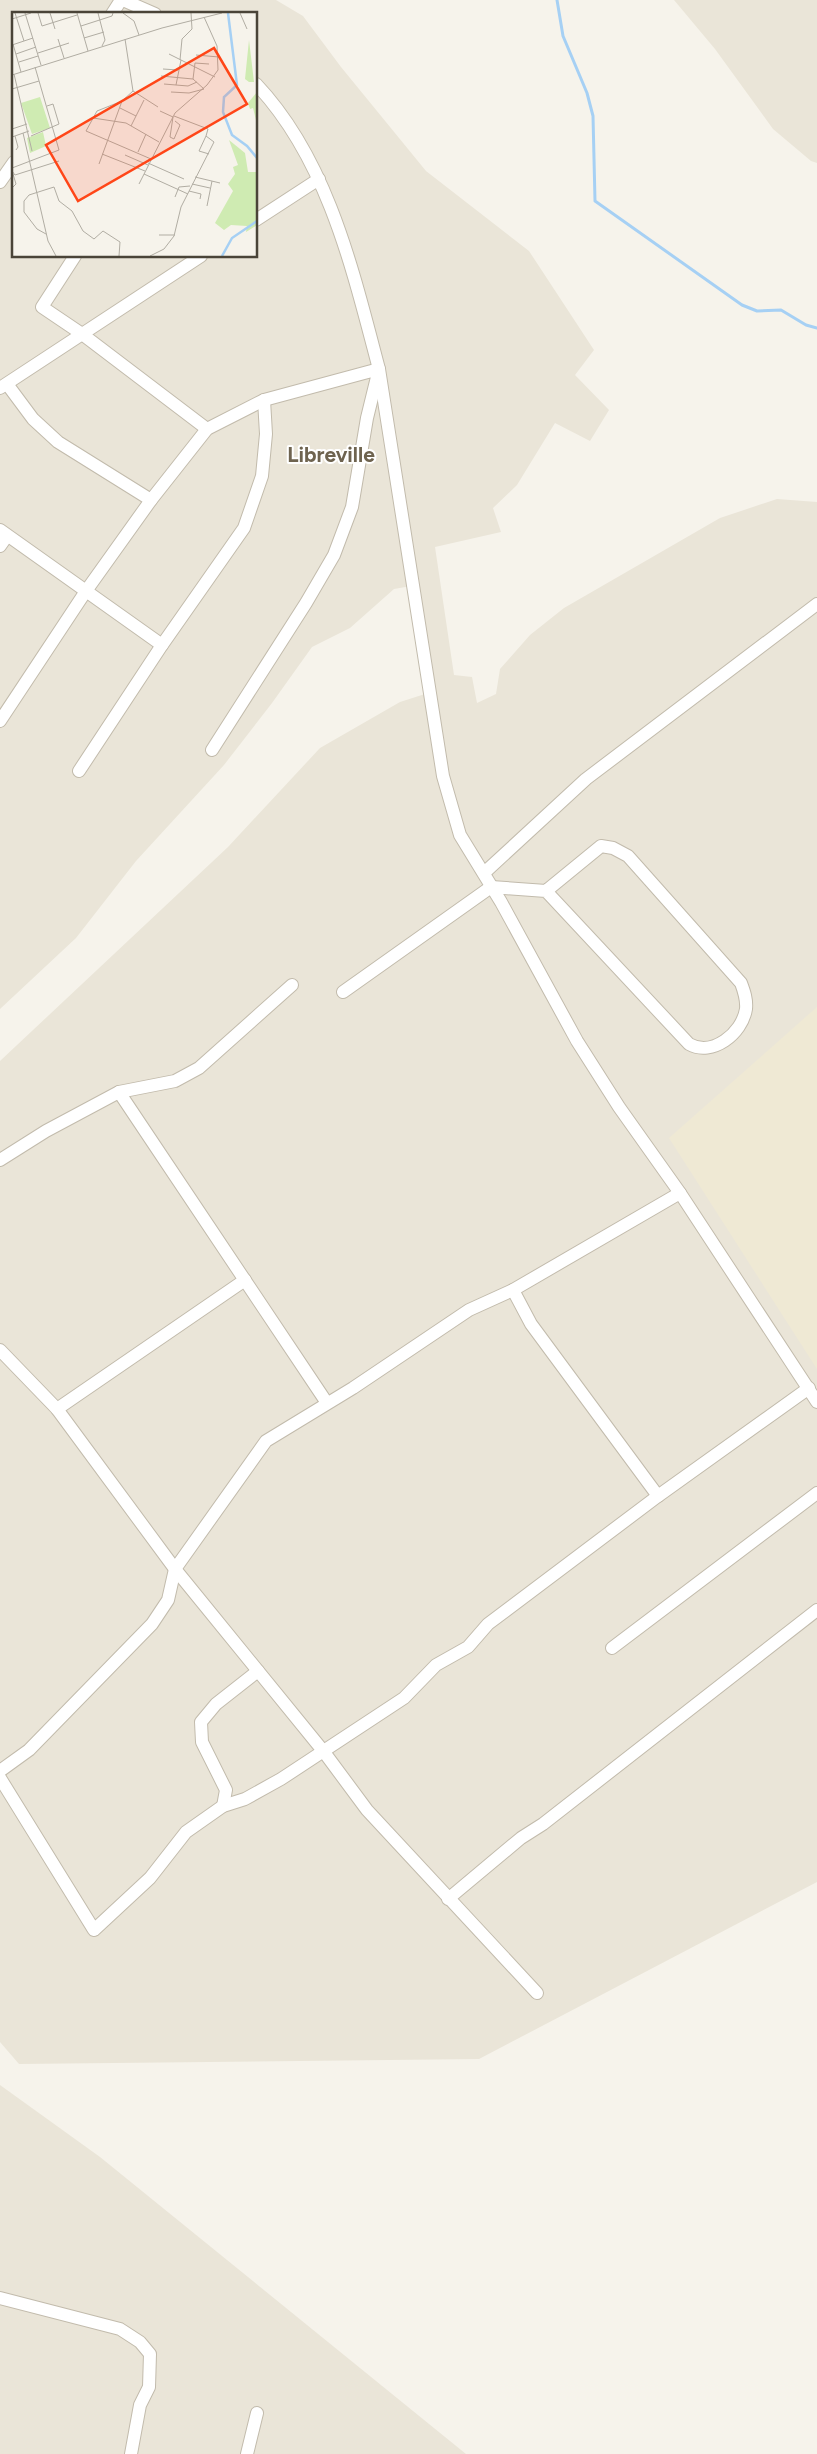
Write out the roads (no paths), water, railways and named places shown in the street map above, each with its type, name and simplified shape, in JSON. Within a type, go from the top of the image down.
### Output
[{"type":"street","points":[[113,12],[122,0],[150,12]]},
{"type":"street","points":[[258,87],[299,140],[319,179],[360,301],[379,369],[443,776],[460,835],[492,887],[577,1041],[618,1107],[680,1193],[817,1402]]},
{"type":"street","points":[[0,182],[12,165]]},
{"type":"street","points":[[258,219],[319,179]]},
{"type":"street","points":[[74,258],[42,308],[82,334],[208,429]]},
{"type":"street","points":[[150,500],[58,442],[33,420],[3,386],[199,258]]},
{"type":"street","points":[[0,721],[86,591],[150,500],[208,429],[264,400],[379,369]]},
{"type":"street","points":[[212,750],[306,603],[334,555],[352,507],[367,418],[379,369]]},
{"type":"street","points":[[79,772],[162,645],[244,528],[262,476],[266,434],[264,400]]},
{"type":"street","points":[[2,537],[86,591],[162,645]]},
{"type":"street","points":[[484,873],[586,780],[817,604]]},
{"type":"street","points":[[343,992],[492,887],[546,891],[688,1044],[696,1048],[713,1047],[725,1040],[742,1020],[746,1009],[746,996],[741,982],[628,856],[613,848],[601,846],[546,891]]},
{"type":"street","points":[[0,1160],[46,1131],[119,1092],[175,1081],[199,1068],[292,985]]},
{"type":"street","points":[[119,1092],[327,1403]]},
{"type":"street","points":[[0,1771],[30,1750],[152,1624],[168,1600],[175,1568],[266,1441],[353,1388],[469,1310],[513,1290],[680,1193]]},
{"type":"street","points":[[57,1408],[245,1280]]},
{"type":"street","points":[[513,1290],[531,1324],[658,1496]]},
{"type":"street","points":[[0,1350],[57,1408],[175,1568],[324,1752],[367,1810],[537,1993]]},
{"type":"street","points":[[0,1778],[94,1930],[150,1878],[186,1832],[223,1806],[245,1799],[324,1752],[404,1698],[436,1664],[468,1647],[488,1624],[658,1496],[809,1388]]},
{"type":"street","points":[[612,1648],[817,1493]]},
{"type":"street","points":[[448,1899],[520,1838],[543,1824],[817,1610]]},
{"type":"street","points":[[223,1806],[226,1790],[202,1742],[201,1722],[216,1704],[258,1671]]},
{"type":"street","points":[[0,2298],[120,2329],[140,2342],[150,2354],[149,2388],[140,2405],[131,2454]]},
{"type":"street","points":[[247,2454],[257,2413]]},
{"type":"waterway","points":[[557,0],[563,36],[587,93],[593,116],[595,201],[742,305],[757,311],[781,310],[806,325],[817,328]]},
{"type":"district","name":"Libreville","points":[[331,455]]}]
